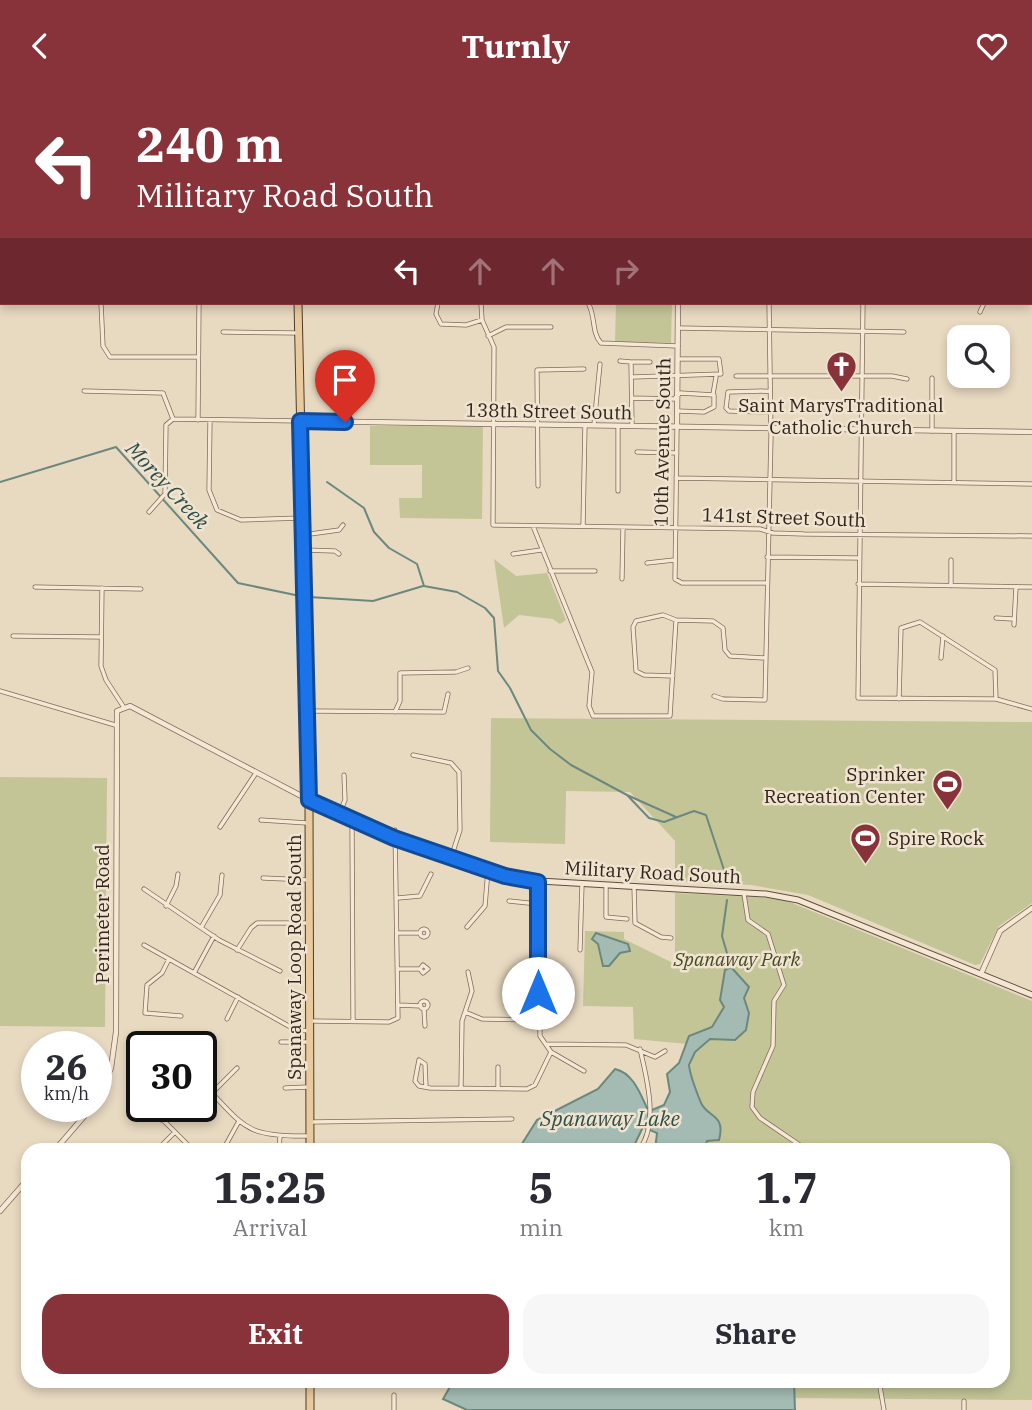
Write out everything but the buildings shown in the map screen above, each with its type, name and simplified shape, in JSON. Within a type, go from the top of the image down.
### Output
[{"type":"main road","name":"Spanaway Loop Road South","points":[[298,305],[310,823],[310,1143]]},
{"type":"main road","name":"Military Road South","points":[[309,800],[394,838],[488,870],[538,882],[744,893],[806,902],[1032,995]]},
{"type":"main road","points":[[310,1388],[310,1410]]},
{"type":"street","points":[[101,305],[105,352],[113,358],[198,357]]},
{"type":"street","points":[[198,419],[199,305]]},
{"type":"street","points":[[438,305],[439,321],[459,325],[482,320]]},
{"type":"street","points":[[481,305],[482,320],[494,347],[493,424]]},
{"type":"street","points":[[589,305],[600,342],[610,345],[678,346]]},
{"type":"street","name":"10th Avenue South","points":[[678,305],[674,560],[676,580],[767,583]]},
{"type":"street","points":[[714,696],[723,699],[765,700],[770,428],[769,305]]},
{"type":"street","points":[[863,305],[858,698],[996,699],[1032,709]]},
{"type":"street","points":[[980,312],[983,305]]},
{"type":"street","points":[[488,336],[506,327],[551,327]]},
{"type":"street","points":[[678,328],[904,332]]},
{"type":"street","points":[[223,332],[298,333]]},
{"type":"street","points":[[677,411],[709,411],[714,407],[713,394],[719,359],[678,359]]},
{"type":"street","points":[[620,361],[650,362]]},
{"type":"street","points":[[631,362],[632,426]]},
{"type":"street","points":[[594,425],[600,364]]},
{"type":"street","points":[[538,486],[539,454],[535,425],[538,369],[584,369]]},
{"type":"street","points":[[632,377],[718,376]]},
{"type":"street","points":[[736,376],[902,376],[907,379]]},
{"type":"street","points":[[932,378],[932,431]]},
{"type":"street","points":[[84,391],[163,393],[173,419],[166,425],[165,494],[149,512]]},
{"type":"street","points":[[769,391],[728,392],[726,408],[729,411],[769,412]]},
{"type":"street","points":[[632,398],[674,399],[680,393],[713,394]]},
{"type":"street","name":"138th Street South","points":[[173,419],[1032,432]]},
{"type":"street","points":[[210,420],[209,491],[219,512],[241,520],[303,518]]},
{"type":"street","name":"141st Street South","points":[[493,424],[493,525],[1032,536]]},
{"type":"street","points":[[583,526],[585,425]]},
{"type":"street","points":[[618,426],[618,491]]},
{"type":"street","points":[[954,431],[954,482]]},
{"type":"street","points":[[637,452],[677,453]]},
{"type":"street","points":[[676,478],[1032,484]]},
{"type":"street","points":[[303,535],[339,530],[342,525]]},
{"type":"street","points":[[533,526],[591,670],[592,715],[670,716],[676,620]]},
{"type":"street","points":[[622,579],[623,527]]},
{"type":"street","points":[[304,550],[335,551],[339,554]]},
{"type":"street","points":[[513,554],[541,550]]},
{"type":"street","points":[[767,557],[859,558]]},
{"type":"street","points":[[647,563],[674,560]]},
{"type":"street","points":[[951,560],[951,586]]},
{"type":"street","points":[[550,571],[595,571]]},
{"type":"street","points":[[859,584],[1032,587]]},
{"type":"street","points":[[35,587],[141,589]]},
{"type":"street","points":[[1014,625],[1016,587]]},
{"type":"street","points":[[102,588],[103,673],[124,706]]},
{"type":"street","points":[[673,676],[644,675],[637,672],[634,623],[663,615],[676,620],[716,621],[723,628],[727,654],[736,658],[766,658]]},
{"type":"street","points":[[996,618],[1013,619]]},
{"type":"street","points":[[899,699],[900,637],[903,625],[920,622],[995,670],[996,699]]},
{"type":"street","points":[[13,636],[102,637]]},
{"type":"street","points":[[941,658],[943,636]]},
{"type":"street","points":[[393,713],[400,703],[400,673],[456,672],[468,668]]},
{"type":"street","points":[[0,691],[116,725]]},
{"type":"street","points":[[308,711],[442,712],[446,711],[448,694]]},
{"type":"street","name":"Perimeter Road","points":[[112,1062],[116,1039],[116,725],[117,711],[124,706]]},
{"type":"street","name":"Military Road South","points":[[124,706],[309,800]]},
{"type":"street","points":[[413,755],[451,763],[459,772],[460,830],[451,858]]},
{"type":"street","points":[[220,827],[256,772]]},
{"type":"street","points":[[339,814],[345,800],[344,775]]},
{"type":"street","points":[[261,820],[310,823]]},
{"type":"street","points":[[352,821],[353,1020]]},
{"type":"street","points":[[310,1021],[396,1020],[399,1005],[399,969],[395,830]]},
{"type":"street","points":[[467,927],[485,906],[488,870]]},
{"type":"street","points":[[166,906],[176,886],[178,874]]},
{"type":"street","points":[[398,898],[420,896],[431,874]]},
{"type":"street","points":[[202,926],[220,895],[222,875]]},
{"type":"street","points":[[263,878],[310,880]]},
{"type":"street","points":[[538,882],[540,1036],[551,1052],[584,1071]]},
{"type":"street","points":[[580,950],[582,884]]},
{"type":"street","points":[[606,885],[606,917],[627,919]]},
{"type":"street","points":[[635,886],[635,923],[661,937],[671,937]]},
{"type":"street","points":[[144,889],[166,906],[237,950],[279,971]]},
{"type":"street","points":[[744,893],[748,920],[768,934],[784,985],[774,1001],[773,1046],[753,1092],[752,1107],[760,1118],[797,1143]]},
{"type":"street","points":[[509,901],[538,904]]},
{"type":"street","points":[[981,974],[1000,931],[1030,911]]},
{"type":"street","points":[[237,950],[257,923],[310,923]]},
{"type":"street","points":[[398,933],[419,933]]},
{"type":"street","points":[[194,973],[214,936]]},
{"type":"street","points":[[144,945],[294,1029],[310,1031]]},
{"type":"street","points":[[169,959],[162,973],[146,988],[146,1015],[181,1016]]},
{"type":"street","points":[[399,969],[420,969]]},
{"type":"street","points":[[461,1088],[464,1012],[472,991],[468,972]]},
{"type":"street","points":[[227,1019],[238,997]]},
{"type":"street","points":[[399,1005],[422,1007],[425,1026]]},
{"type":"street","points":[[464,1012],[482,1019],[538,1020]]},
{"type":"street","points":[[281,1042],[310,1042]]},
{"type":"street","points":[[544,1044],[626,1045],[655,1057],[665,1051]]},
{"type":"street","points":[[640,1049],[649,1100],[644,1143]]},
{"type":"street","points":[[426,1087],[425,1064],[421,1060],[416,1065],[418,1086],[426,1087],[498,1089],[532,1087],[551,1052]]},
{"type":"street","points":[[498,1067],[498,1089]]},
{"type":"street","points":[[217,1088],[237,1068]]},
{"type":"street","points":[[285,1088],[310,1087]]},
{"type":"street","points":[[217,1098],[239,1121],[258,1133],[310,1136]]},
{"type":"street","points":[[310,1122],[512,1119]]},
{"type":"street","points":[[227,1143],[239,1121]]},
{"type":"street","points":[[61,1143],[79,1122]]},
{"type":"street","points":[[165,1122],[186,1143]]},
{"type":"street","points":[[164,1143],[175,1132]]},
{"type":"street","points":[[279,1136],[279,1143]]},
{"type":"street","points":[[0,1211],[21,1187]]},
{"type":"street","points":[[880,1388],[884,1410]]},
{"type":"street","points":[[394,1395],[394,1410]]},
{"type":"street","points":[[964,1401],[964,1410]]},
{"type":"green space","points":[[616,305],[672,305],[671,343],[615,342]]},
{"type":"green space","points":[[370,426],[483,426],[482,519],[400,518],[399,498],[422,498],[422,465],[370,465]]},
{"type":"green space","points":[[494,559],[516,576],[547,573],[566,620],[560,624],[553,619],[519,615],[504,628]]},
{"type":"green space","points":[[491,718],[1032,722],[1032,903],[999,926],[980,964],[975,965],[808,895],[751,885],[675,881],[675,841],[630,792],[566,791],[565,844],[490,842]]},
{"type":"green space","points":[[0,777],[107,778],[105,1027],[0,1026]]},
{"type":"green space","name":"Spanaway Park","points":[[675,893],[776,898],[1032,1001],[1032,1400],[793,1398],[794,1388],[1010,1388],[1010,1143],[706,1143],[716,1142],[689,1070],[695,1052],[687,1044],[634,1039],[633,1007],[583,1006],[585,931],[624,932],[624,939],[675,964]]},
{"type":"water","points":[[596,933],[628,944],[630,951],[620,953],[609,966],[603,966],[598,944],[592,939]]},
{"type":"water","name":"Spanaway Lake","points":[[731,967],[749,987],[744,998],[749,1013],[746,1030],[735,1040],[710,1039],[695,1052],[689,1065],[701,1103],[720,1125],[719,1140],[706,1143],[656,1143],[657,1133],[643,1127],[635,1143],[522,1143],[537,1120],[598,1089],[615,1069],[631,1079],[647,1108],[652,1110],[664,1105],[670,1092],[667,1074],[679,1063],[689,1036],[712,1027],[724,1007],[720,1000],[725,970]]},
{"type":"water","points":[[449,1388],[794,1388],[795,1410],[467,1410],[443,1399]]},
{"type":"waterway","name":"Morey Creek","points":[[0,482],[116,447],[238,583],[300,596]]},
{"type":"waterway","points":[[327,482],[364,508],[374,532],[389,548],[417,564],[424,586],[457,592],[485,608],[494,618],[498,671],[510,688],[531,730],[550,749],[571,765],[627,795],[649,818],[664,822],[694,811],[706,815],[728,882]]},
{"type":"waterway","name":"Morey Creek","points":[[309,597],[373,601],[423,586]]},
{"type":"waterway","points":[[627,795],[676,817]]},
{"type":"waterway","points":[[727,900],[722,936],[731,967]]},
{"type":"place","name":"Saint MarysTraditional Catholic Church","points":[[841,393]]},
{"type":"place","name":"Sprinker Recreation Center","points":[[948,812]]},
{"type":"place","name":"Spire Rock","points":[[865,865]]},
{"type":"route","points":[[345,422],[300,421],[309,800],[394,838],[505,876],[538,882],[538,993]]}]
